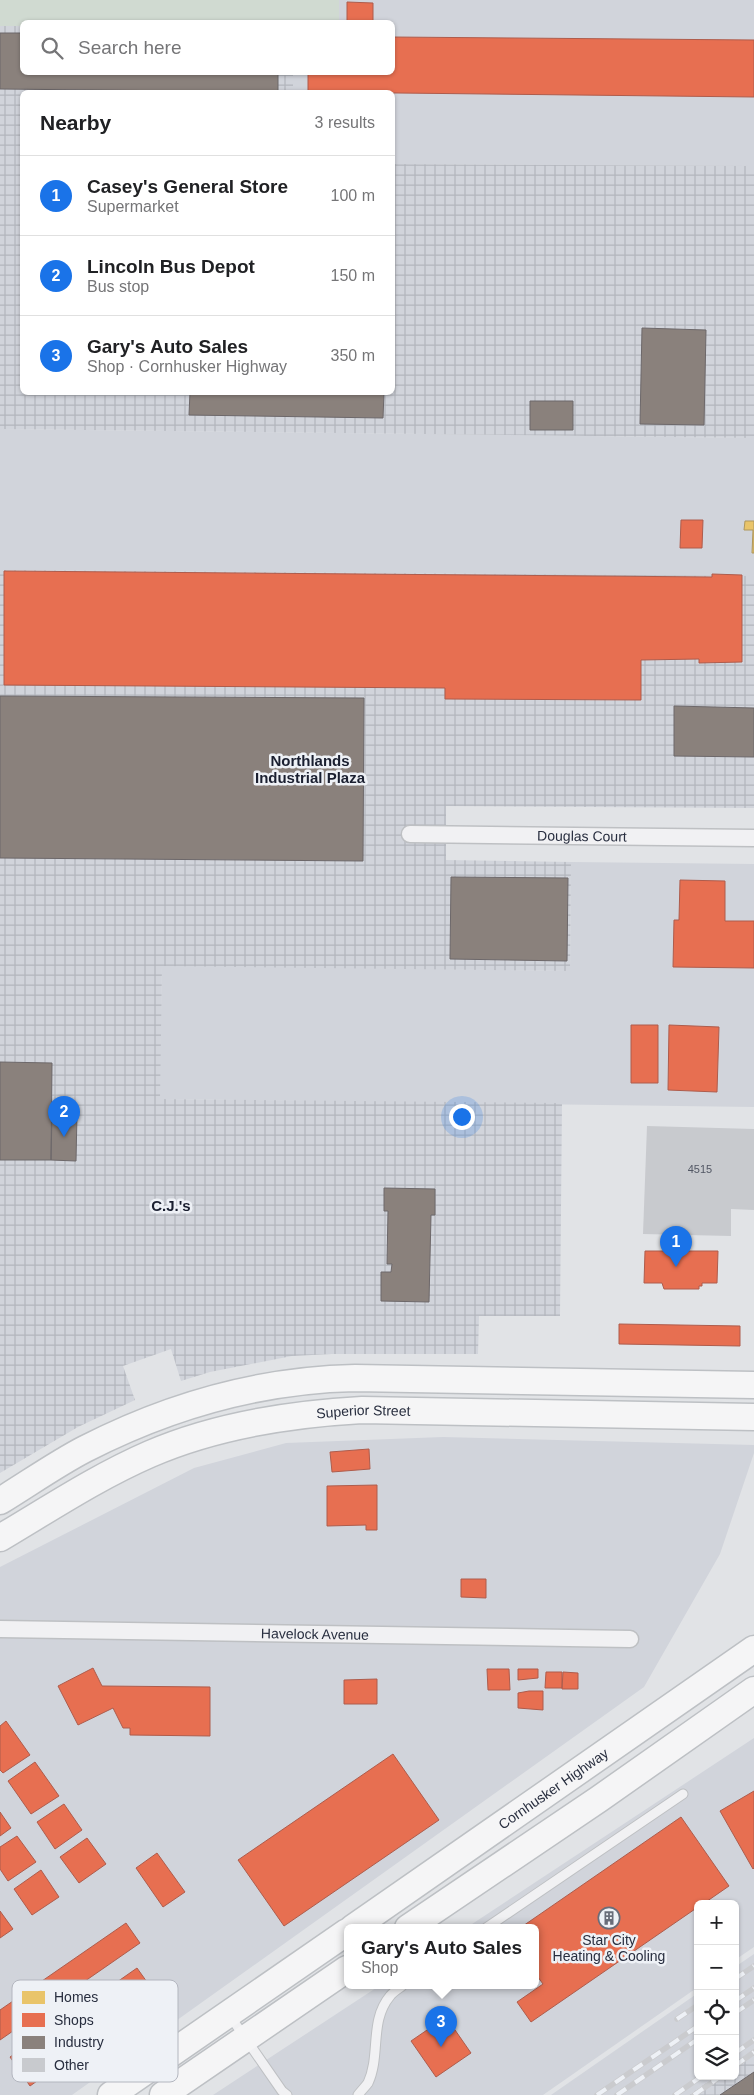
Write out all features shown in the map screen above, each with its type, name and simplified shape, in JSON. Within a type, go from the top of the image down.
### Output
[{"type":"main road","points":[[0,1501],[83,1450],[123,1431],[167,1412],[213,1398],[260,1387],[309,1380],[355,1378],[754,1384]]},
{"type":"main road","name":"Superior Street","points":[[0,1538],[94,1482],[150,1454],[178,1443],[224,1430],[278,1418],[314,1413],[362,1410],[754,1417]]},
{"type":"main road","name":"Cornhusker Highway","points":[[359,1924],[754,1650]]},
{"type":"main road","points":[[414,1924],[591,1804],[754,1690]]},
{"type":"main road","points":[[178,2049],[344,1934]]},
{"type":"main road","points":[[163,2095],[344,1971]]},
{"type":"main road","points":[[111,2095],[130,2082]]},
{"type":"street","name":"Douglas Court","points":[[410,834],[754,838]]},
{"type":"street","name":"Havelock Avenue","points":[[0,1629],[630,1639]]},
{"type":"lane","points":[[492,1924],[683,1794]]},
{"type":"lane","points":[[358,2095],[367,2084],[372,2069],[376,2028],[381,2012],[390,1996],[398,1989]]},
{"type":"lane","points":[[229,2014],[282,2091],[287,2095]]},
{"type":"shaded area","points":[[0,0],[339,0],[339,20],[20,20],[20,26],[0,26]]},
{"type":"shaded area","points":[[339,0],[754,0],[754,166],[395,164],[395,90],[293,90],[293,75],[395,75],[395,20],[339,20]]},
{"type":"shaded area","points":[[0,26],[20,26],[20,75],[293,75],[293,90],[20,90],[20,395],[395,395],[395,164],[754,166],[754,438],[0,429]]},
{"type":"shaded area","points":[[0,429],[754,438],[754,576],[0,570]]},
{"type":"shaded area","points":[[0,570],[754,576],[754,808],[446,806],[446,860],[571,862],[570,971],[162,966],[160,1099],[562,1103],[560,1316],[479,1316],[478,1354],[332,1354],[292,1356],[210,1372],[181,1381],[171,1349],[123,1366],[135,1400],[78,1427],[0,1473]]},
{"type":"shaded area","points":[[571,862],[754,864],[754,1107],[159,1099],[162,965],[570,971]]},
{"type":"shaded area","points":[[443,1437],[754,1445],[754,1453],[720,1554],[644,1687],[178,2019],[178,1980],[12,1980],[12,2082],[90,2082],[72,2095],[0,2095],[0,1567],[194,1468],[286,1443]]},
{"type":"shaded area","points":[[754,1738],[754,1947],[739,1957],[739,1900],[694,1900],[694,1990],[543,2095],[213,2095],[374,1989],[539,1989],[539,1924],[472,1924]]},
{"type":"shaded area","points":[[754,1954],[754,2050],[739,2060],[739,1990],[739,1964]]},
{"type":"shaded area","points":[[694,1996],[694,2080],[710,2080],[689,2095],[551,2095]]},
{"type":"shaded area","points":[[754,2050],[754,2095],[689,2095],[710,2080],[739,2080],[739,2060]]},
{"type":"building: Homes","points":[[745,521],[754,521],[754,553],[752,553],[753,530],[744,530]]},
{"type":"building: Shops","points":[[347,2],[373,3],[373,20],[347,20]]},
{"type":"building: Shops","points":[[395,37],[754,40],[754,97],[395,93],[395,90],[308,90],[308,75],[395,75]]},
{"type":"building: Shops","points":[[681,520],[703,520],[702,548],[680,548]]},
{"type":"building: Shops","points":[[4,571],[712,577],[712,574],[742,575],[742,662],[699,663],[699,659],[641,660],[641,700],[445,699],[445,688],[4,685]]},
{"type":"building: Shops","points":[[680,880],[725,881],[725,921],[754,921],[754,968],[673,967],[674,920],[679,920]]},
{"type":"building: Shops","points":[[631,1025],[658,1025],[658,1083],[631,1083]]},
{"type":"building: Shops","points":[[669,1025],[719,1027],[717,1092],[668,1090]]},
{"type":"building: Shops","points":[[645,1251],[718,1251],[717,1283],[702,1283],[699,1289],[664,1289],[662,1283],[644,1283]]},
{"type":"building: Shops","points":[[619,1324],[740,1326],[740,1346],[619,1344]]},
{"type":"building: Shops","points":[[369,1449],[370,1469],[332,1472],[330,1452]]},
{"type":"building: Shops","points":[[377,1485],[377,1530],[366,1530],[366,1525],[327,1526],[327,1486]]},
{"type":"building: Shops","points":[[461,1579],[486,1579],[486,1598],[461,1597]]},
{"type":"building: Shops","points":[[93,1668],[102,1686],[210,1687],[210,1736],[130,1735],[130,1728],[123,1728],[113,1708],[78,1725],[58,1686]]},
{"type":"building: Shops","points":[[487,1669],[509,1669],[510,1690],[488,1690]]},
{"type":"building: Shops","points":[[518,1669],[538,1669],[538,1678],[518,1680]]},
{"type":"building: Shops","points":[[546,1672],[562,1672],[562,1688],[545,1688]]},
{"type":"building: Shops","points":[[563,1672],[578,1673],[578,1689],[562,1689]]},
{"type":"building: Shops","points":[[377,1679],[377,1704],[344,1704],[344,1680]]},
{"type":"building: Shops","points":[[543,1691],[543,1710],[518,1708],[518,1693]]},
{"type":"building: Shops","points":[[6,1721],[30,1755],[3,1773],[0,1770],[0,1726]]},
{"type":"building: Shops","points":[[393,1754],[439,1820],[284,1926],[238,1860]]},
{"type":"building: Shops","points":[[35,1762],[59,1796],[31,1814],[8,1781]]},
{"type":"building: Shops","points":[[754,1791],[754,1868],[753,1869],[720,1811]]},
{"type":"building: Shops","points":[[64,1804],[82,1830],[55,1849],[37,1822]]},
{"type":"building: Shops","points":[[0,1812],[11,1828],[0,1836]]},
{"type":"building: Shops","name":"Star City Heating & Cooling","points":[[681,1817],[729,1886],[709,1900],[694,1900],[694,1910],[531,2022],[517,2002],[536,1989],[539,1989],[543,1984],[539,1978],[539,1924],[526,1924]]},
{"type":"building: Shops","points":[[17,1836],[36,1862],[8,1881],[0,1869],[0,1847]]},
{"type":"building: Shops","points":[[87,1838],[106,1864],[79,1883],[60,1857]]},
{"type":"building: Shops","points":[[157,1853],[185,1892],[163,1907],[136,1868]]},
{"type":"building: Shops","points":[[41,1870],[59,1897],[32,1915],[14,1889]]},
{"type":"building: Shops","points":[[0,1911],[13,1929],[0,1938]]},
{"type":"building: Shops","points":[[126,1923],[140,1943],[87,1980],[43,1980]]},
{"type":"building: Shops","points":[[137,1968],[146,1980],[120,1980]]},
{"type":"building: Shops","points":[[12,2002],[12,2032],[0,2040],[0,2010]]},
{"type":"building: Shops","points":[[446,2017],[471,2053],[436,2077],[411,2041]]},
{"type":"building: Shops","points":[[27,2082],[36,2082],[30,2086]]},
{"type":"building: Industry","points":[[0,33],[20,33],[20,75],[278,75],[278,90],[0,89]]},
{"type":"building: Industry","points":[[642,328],[706,330],[704,425],[640,424]]},
{"type":"building: Industry","points":[[190,395],[384,395],[383,418],[189,415]]},
{"type":"building: Industry","points":[[530,401],[573,401],[573,430],[530,430]]},
{"type":"building: Industry","points":[[0,696],[364,698],[363,861],[0,858]]},
{"type":"building: Industry","points":[[674,706],[754,708],[754,757],[674,756]]},
{"type":"building: Industry","points":[[451,877],[568,878],[567,961],[450,959]]},
{"type":"building: Industry","points":[[0,1062],[52,1063],[51,1160],[0,1160]]},
{"type":"building: Industry","points":[[52,1113],[77,1113],[76,1161],[51,1160]]},
{"type":"building: Industry","points":[[384,1188],[435,1189],[435,1215],[431,1215],[429,1302],[381,1301],[381,1272],[391,1272],[392,1264],[387,1264],[388,1211],[384,1211]]},
{"type":"building: Industry","points":[[754,2072],[754,2095],[720,2095]]},
{"type":"building: Other","points":[[647,1126],[754,1129],[754,1210],[731,1209],[731,1236],[643,1234]]},
{"type":"railway","points":[[739,1976],[754,1966]]},
{"type":"railway","points":[[739,1998],[754,1988]]},
{"type":"railway","points":[[739,2010],[754,2000]]},
{"type":"railway","points":[[677,2019],[694,2008]]},
{"type":"railway","points":[[597,2095],[694,2029]]},
{"type":"railway","points":[[739,2050],[754,2040]]},
{"type":"railway","points":[[617,2095],[694,2042]]},
{"type":"railway","points":[[739,2063],[754,2052]]},
{"type":"railway","points":[[675,2095],[696,2080]]},
{"type":"railway","points":[[694,2095],[715,2080]]},
{"type":"place","name":"Lincoln Bus Depot","points":[[64,1137]]},
{"type":"place","name":"Casey's General Store","points":[[676,1267]]},
{"type":"place","name":"Star City Heating & Cooling","points":[[609,1918]]},
{"type":"place","name":"Gary's Auto Sales","points":[[441,2047]]},
{"type":"district","name":"Northlands Industrial Plaza","points":[[310,770]]},
{"type":"district","name":"C.J.'s","points":[[171,1206]]}]
